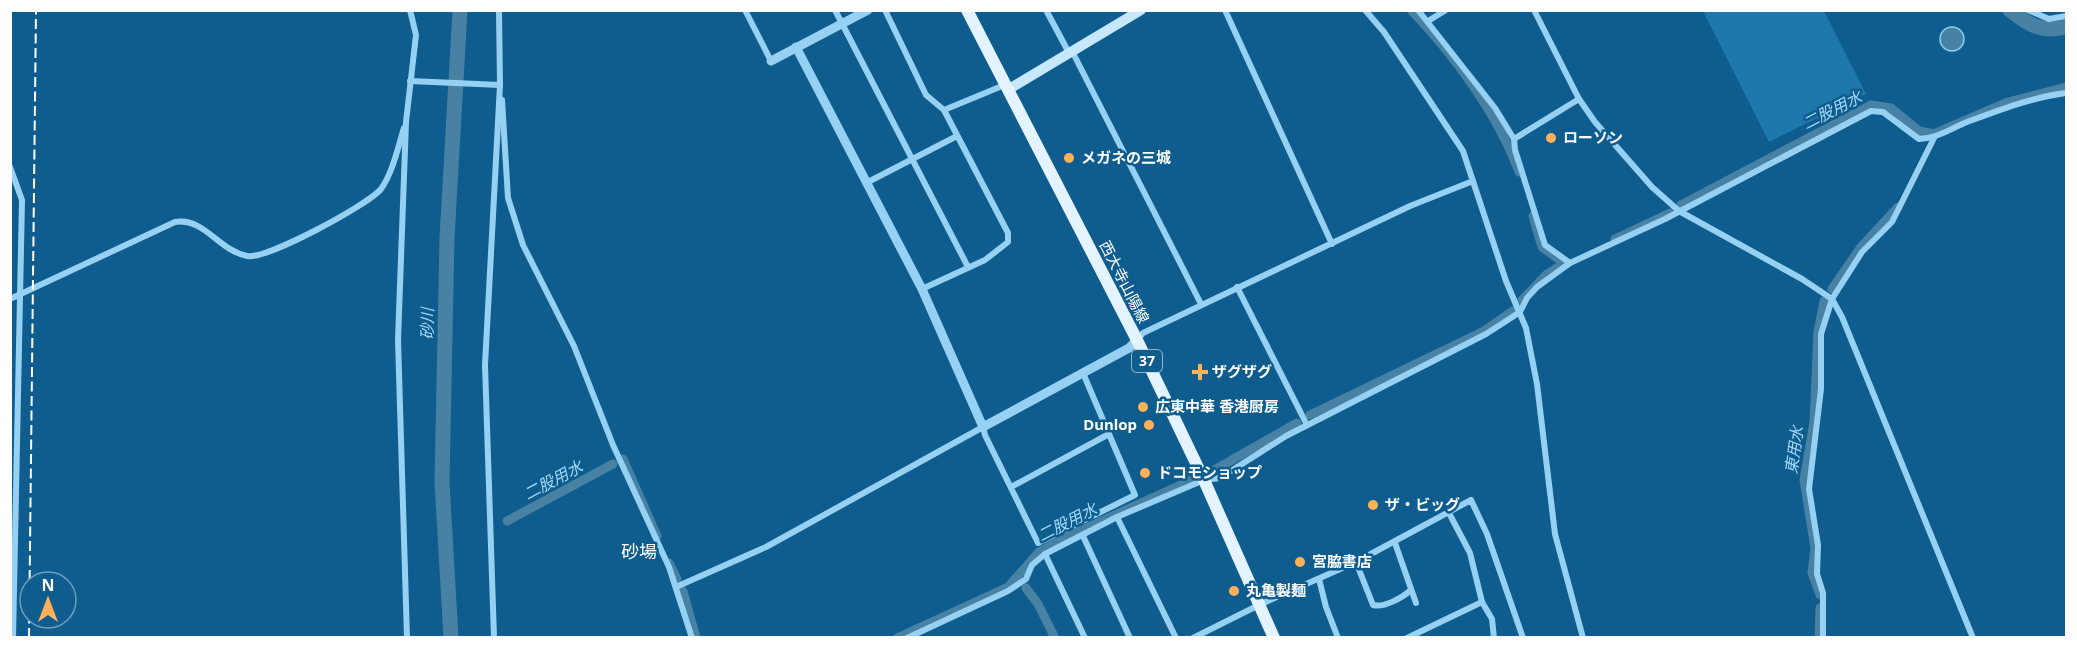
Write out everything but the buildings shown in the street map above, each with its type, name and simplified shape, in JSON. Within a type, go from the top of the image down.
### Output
[{"type":"main road","name":"西大寺山陽線","points":[[967,10],[1137,340],[1204,480],[1261,604],[1274,638]]},
{"type":"main road","points":[[1008,86],[1141,10]]},
{"type":"street","points":[[407,638],[398,340],[406,122],[416,35],[410,10]]},
{"type":"street","points":[[494,638],[485,365],[500,85],[500,10]]},
{"type":"street","points":[[745,10],[771,61],[868,10]]},
{"type":"street","points":[[835,10],[968,267]]},
{"type":"street","points":[[885,10],[926,95],[944,110],[1008,233],[1008,242],[985,260],[922,289]]},
{"type":"street","points":[[1046,10],[1071,52],[1201,304]]},
{"type":"street","points":[[1225,10],[1332,244]]},
{"type":"street","points":[[1365,10],[1384,32],[1463,151],[1506,281],[1527,328],[1537,384],[1556,534],[1583,638]]},
{"type":"street","points":[[1418,10],[1495,108],[1514,140],[1515,150],[1545,245],[1570,263]]},
{"type":"street","points":[[1428,21],[1446,10]]},
{"type":"street","points":[[1534,10],[1579,99],[1621,153],[1652,187],[1679,211],[1802,279],[1832,299],[1842,317],[1972,638]]},
{"type":"street","points":[[2028,10],[2049,19],[2067,16]]},
{"type":"street","points":[[796,47],[922,289],[985,435],[1038,543],[1135,495],[1083,373]]},
{"type":"street","points":[[410,81],[500,85]]},
{"type":"street","points":[[500,85],[508,198],[523,245],[574,346],[612,445],[676,587],[692,638]]},
{"type":"street","points":[[944,110],[1008,86]]},
{"type":"street","points":[[907,638],[1008,591],[1026,579],[1032,565],[1046,554],[1117,517],[1204,480],[1220,478],[1307,425],[1486,334],[1520,312],[1527,298],[1537,287],[1570,263],[1679,211],[1871,111],[1883,112],[1919,139],[1934,138],[1964,123],[1996,112],[2049,95],[2067,93]]},
{"type":"street","points":[[1514,140],[1579,99]]},
{"type":"street","points":[[10,299],[175,222],[187,220],[197,224],[222,245],[249,256],[279,248],[358,206],[380,189],[389,174],[406,122]]},
{"type":"street","points":[[868,182],[957,136]]},
{"type":"street","points":[[1823,638],[1823,593],[1817,574],[1818,545],[1809,489],[1821,389],[1821,334],[1832,299],[1862,252],[1892,222],[1934,138]]},
{"type":"street","points":[[10,167],[22,200],[22,294],[13,638]]},
{"type":"street","points":[[676,587],[766,547],[1129,348],[1143,333],[1410,206],[1473,181]]},
{"type":"street","points":[[1237,287],[1307,425]]},
{"type":"street","points":[[1011,487],[1109,434]]},
{"type":"street","points":[[1197,637],[1261,604],[1395,543],[1471,500],[1487,534],[1522,638]]},
{"type":"street","points":[[1449,513],[1470,553],[1482,602],[1492,619],[1494,638]]},
{"type":"street","points":[[1117,517],[1176,638]]},
{"type":"street","points":[[1083,536],[1130,638]]},
{"type":"street","points":[[1395,543],[1416,603]]},
{"type":"street","points":[[1046,554],[1085,638]]},
{"type":"street","points":[[1356,562],[1373,605],[1378,606],[1397,599],[1411,590]]},
{"type":"street","points":[[1319,579],[1326,607],[1338,638]]},
{"type":"street","points":[[1407,638],[1482,602]]},
{"type":"shaded area","points":[[1703,11],[1824,11],[1866,94],[1769,142]]},
{"type":"shaded area","points":[[1952,27],[1961,30],[1964,39],[1961,48],[1952,51],[1943,48],[1940,39],[1943,30]]},
{"type":"waterway","name":"砂川","points":[[451,638],[442,482],[447,238],[460,10]]},
{"type":"waterway","points":[[1411,10],[1443,46],[1473,86],[1499,128],[1519,172]]},
{"type":"waterway","points":[[2010,10],[2036,26],[2050,29],[2066,27]]},
{"type":"waterway","name":"二股用水","points":[[1681,205],[1871,105],[1891,108],[1919,131],[1934,134],[2008,102],[2066,87]]},
{"type":"waterway","name":"東用水","points":[[1832,289],[1861,247],[1898,207]]},
{"type":"waterway","name":"二股用水","points":[[1615,239],[1670,213]]},
{"type":"waterway","points":[[1533,216],[1542,247],[1564,263]]},
{"type":"waterway","name":"二股用水","points":[[1522,300],[1547,274],[1565,263]]},
{"type":"waterway","name":"東用水","points":[[1820,595],[1812,573],[1815,548],[1804,480],[1814,422],[1818,332],[1824,301]]},
{"type":"waterway","name":"二股用水","points":[[1310,415],[1484,331],[1513,311]]},
{"type":"waterway","name":"二股用水","points":[[1209,473],[1297,423]]},
{"type":"waterway","name":"二股用水","points":[[623,459],[657,536]]},
{"type":"waterway","name":"二股用水","points":[[507,521],[613,464]]},
{"type":"waterway","name":"二股用水","points":[[897,638],[1008,587],[1039,552],[1196,478]]},
{"type":"waterway","name":"二股用水","points":[[669,563],[677,579]]},
{"type":"waterway","points":[[1026,588],[1038,604],[1055,638]]},
{"type":"waterway","name":"二股用水","points":[[683,591],[696,638]]},
{"type":"waterway","name":"東用水","points":[[1819,638],[1820,608]]},
{"type":"railway","points":[[29,638],[36,10]]},
{"type":"place","name":"ローソン","points":[[1551,138]]},
{"type":"place","name":"メガネの三城","points":[[1069,158]]},
{"type":"place","name":"ザグザグ","points":[[1200,372]]},
{"type":"place","name":"広東中華 香港厨房","points":[[1143,407]]},
{"type":"place","name":"Dunlop","points":[[1149,425]]},
{"type":"place","name":"ドコモショップ","points":[[1145,473]]},
{"type":"place","name":"ザ・ビッグ","points":[[1373,505]]},
{"type":"place","name":"宮脇書店","points":[[1300,562]]},
{"type":"place","name":"丸亀製麺","points":[[1234,591]]},
{"type":"district","name":"砂場","points":[[639,552]]}]
